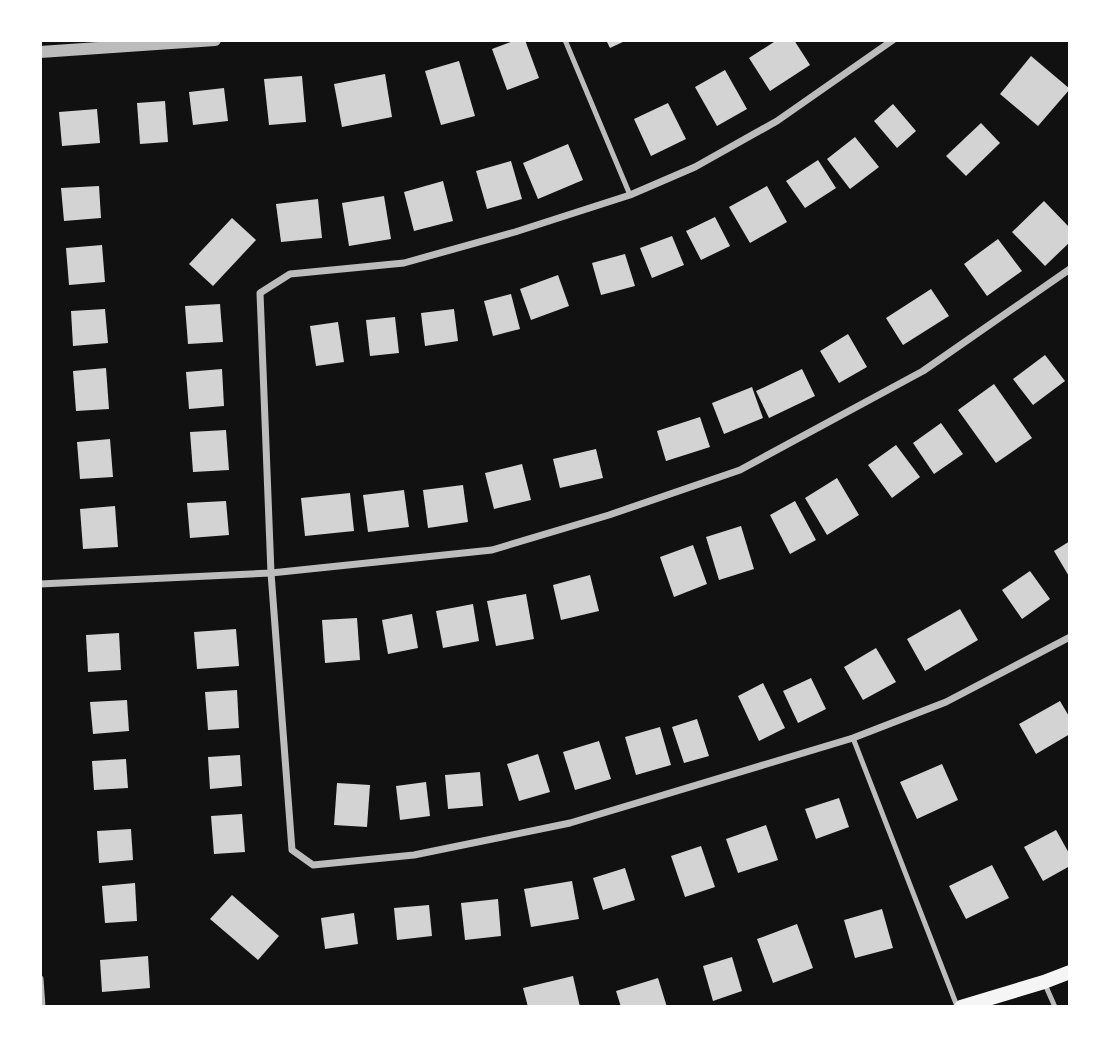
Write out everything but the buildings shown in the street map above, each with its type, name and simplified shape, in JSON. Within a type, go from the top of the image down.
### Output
[{"type":"main road","points":[[959,1007],[1070,972]]},
{"type":"street","points":[[40,52],[215,40]]},
{"type":"street","points":[[893,40],[777,121],[695,167],[630,195],[515,232],[404,262],[290,274],[260,293],[271,573],[292,850],[313,865],[414,855],[570,822],[853,738],[946,702],[1070,637]]},
{"type":"street","points":[[40,584],[271,573],[492,550],[609,515],[740,470],[923,371],[1070,270]]},
{"type":"street","points":[[40,979],[42,1007]]},
{"type":"lane","points":[[565,40],[630,195]]},
{"type":"lane","points":[[853,738],[959,1007]]},
{"type":"lane","points":[[1044,982],[1055,1007]]}]
